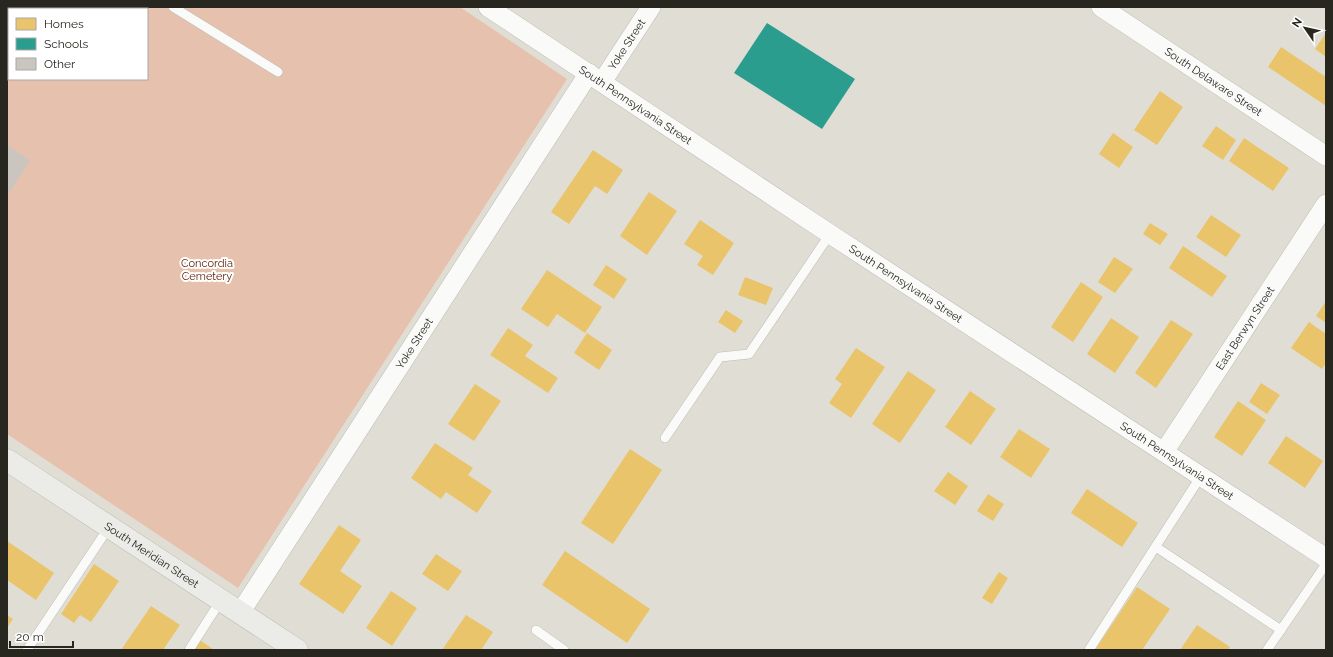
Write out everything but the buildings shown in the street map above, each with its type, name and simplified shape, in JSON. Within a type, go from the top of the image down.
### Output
[{"type":"main road","name":"South Meridian Street","points":[[7,460],[297,650]]},
{"type":"street","name":"South Pennsylvania Street","points":[[488,7],[830,234],[1326,558]]},
{"type":"street","name":"Yoke Street","points":[[240,613],[595,78],[651,7]]},
{"type":"street","name":"South Delaware Street","points":[[1101,7],[1326,156]]},
{"type":"street","name":"East Berwyn Street","points":[[1164,452],[1326,204]]},
{"type":"lane","points":[[173,7],[278,72]]},
{"type":"lane","points":[[665,438],[720,357],[749,354],[830,234]]},
{"type":"lane","points":[[1089,650],[1201,476]]},
{"type":"lane","points":[[27,650],[109,527]]},
{"type":"lane","points":[[1156,546],[1281,630]]},
{"type":"lane","points":[[1267,650],[1326,564]]},
{"type":"lane","points":[[189,650],[221,600]]},
{"type":"lane","points":[[536,630],[564,650]]},
{"type":"green space","name":"Concordia Cemetery","points":[[7,7],[460,7],[567,79],[238,588],[7,434]]}]
